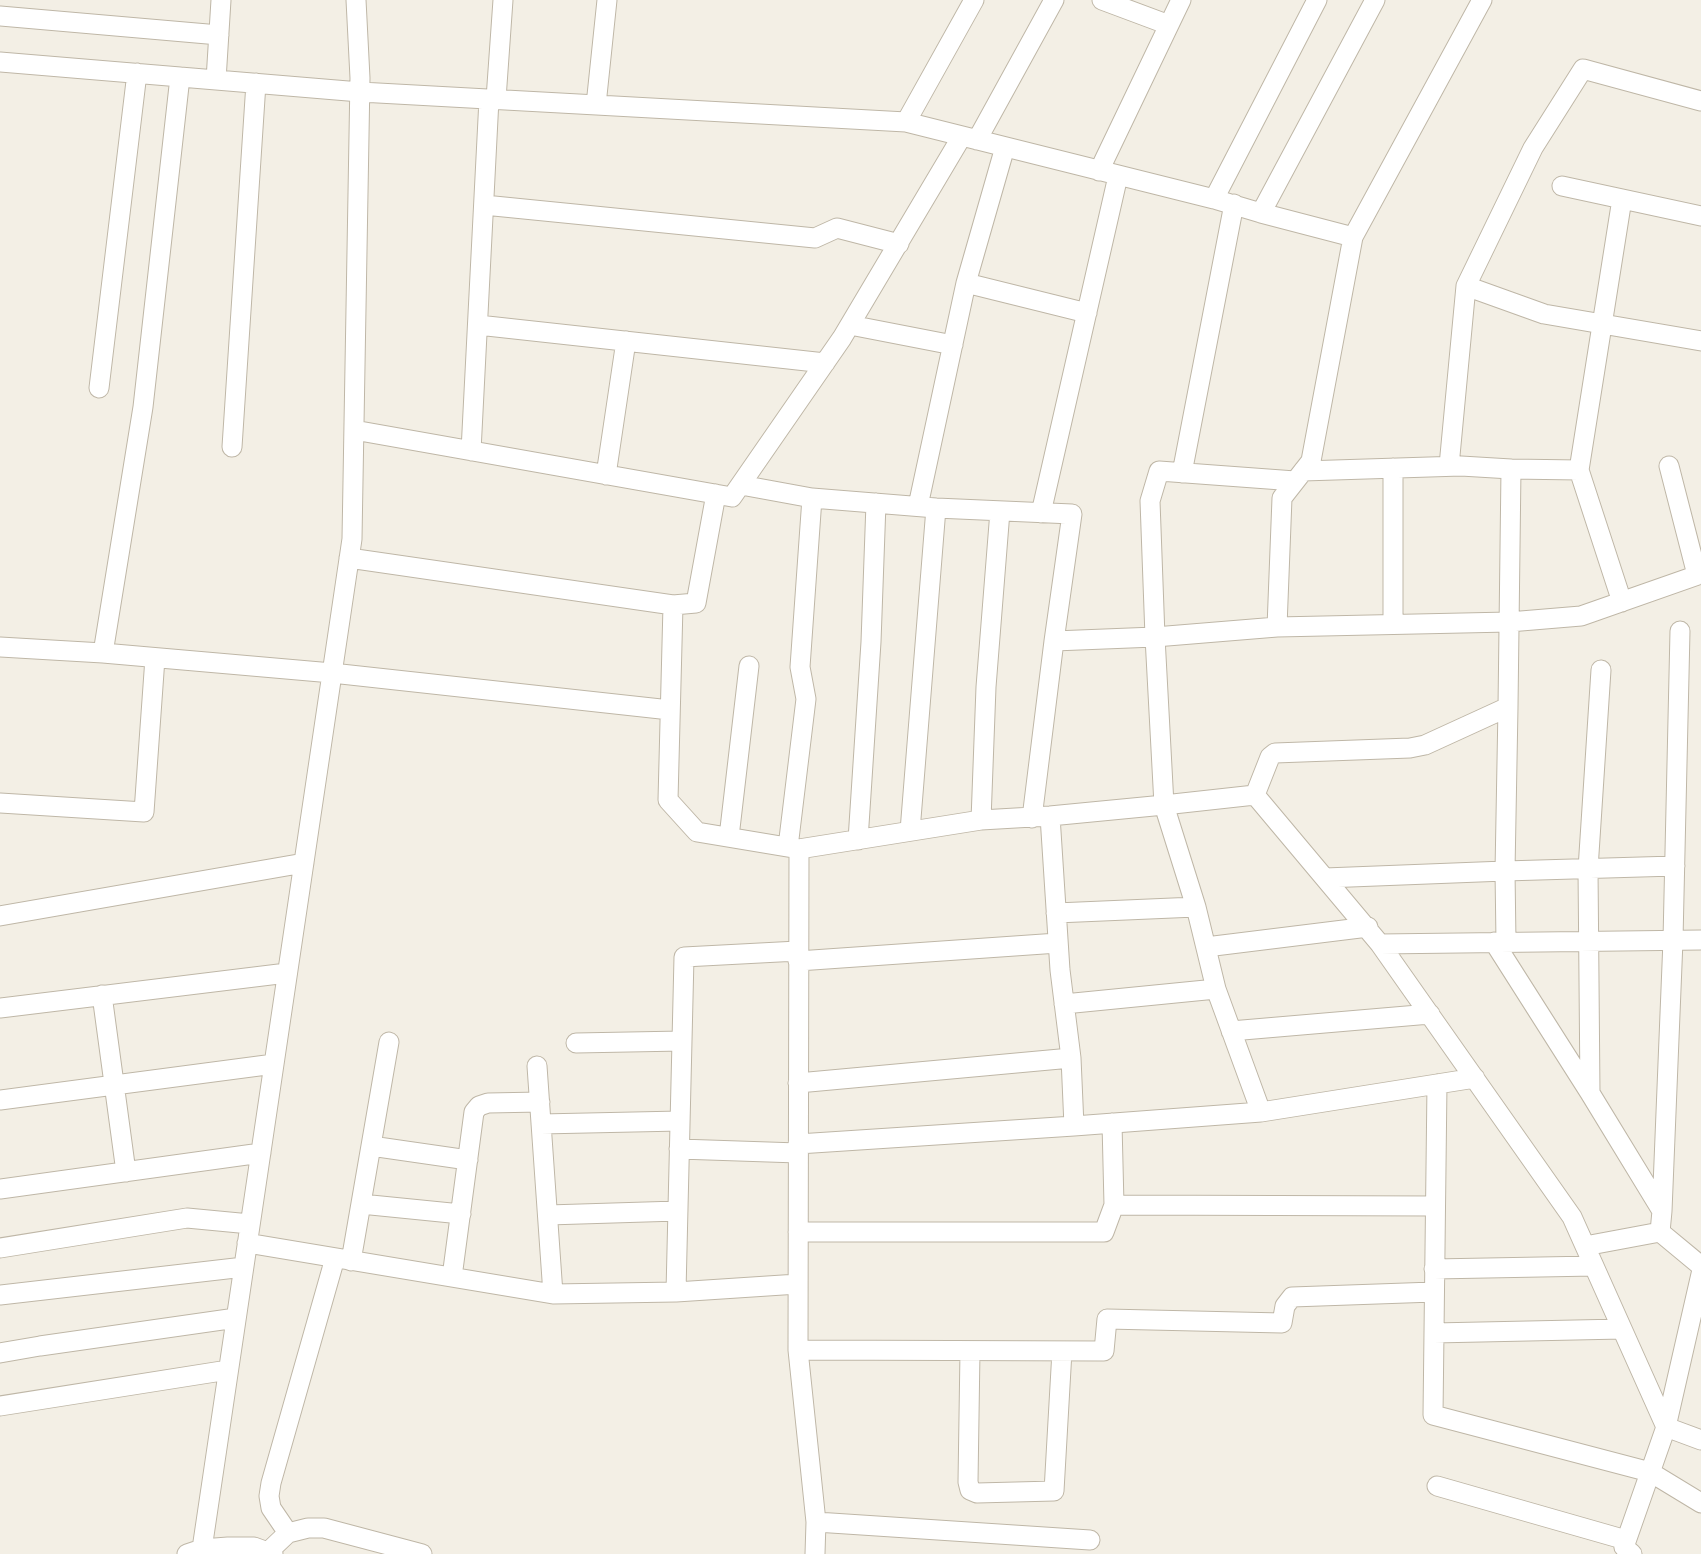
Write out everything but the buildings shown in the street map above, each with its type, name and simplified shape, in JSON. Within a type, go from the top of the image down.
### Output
[{"type":"street","points":[[216,80],[221,0]]},
{"type":"street","points":[[356,0],[360,92],[352,538],[248,1243],[228,1370],[194,1552],[228,1547],[254,1548],[270,1553],[288,1533],[308,1528],[324,1528],[422,1554]]},
{"type":"street","points":[[471,451],[484,205],[492,99],[503,0]]},
{"type":"street","points":[[596,105],[607,0]]},
{"type":"street","points":[[906,122],[974,0]]},
{"type":"street","points":[[354,430],[732,497],[850,325],[899,244],[970,138],[1054,0]]},
{"type":"street","points":[[1102,0],[1169,25]]},
{"type":"street","points":[[1099,171],[1181,0]]},
{"type":"street","points":[[1214,199],[1317,0]]},
{"type":"street","points":[[1261,213],[1375,0]]},
{"type":"street","points":[[1278,627],[1282,498],[1311,461],[1352,237],[1482,0]]},
{"type":"street","points":[[0,16],[219,35]]},
{"type":"street","points":[[0,62],[360,92],[906,122],[1234,204],[1352,237]]},
{"type":"street","points":[[1449,466],[1466,286],[1533,148],[1582,70],[1701,101]]},
{"type":"street","points":[[99,388],[137,73]]},
{"type":"street","points":[[103,653],[143,407],[180,77]]},
{"type":"street","points":[[232,447],[256,83]]},
{"type":"street","points":[[910,831],[927,507],[953,345],[966,283],[1005,147]]},
{"type":"street","points":[[1041,513],[1118,176]]},
{"type":"street","points":[[1562,186],[1701,216]]},
{"type":"street","points":[[1622,199],[1604,324],[1579,470],[1622,602]]},
{"type":"street","points":[[1182,473],[1234,204]]},
{"type":"street","points":[[484,205],[815,238],[837,228],[899,244]]},
{"type":"street","points":[[966,283],[1087,313]]},
{"type":"street","points":[[1466,286],[1544,314],[1701,341]]},
{"type":"street","points":[[478,325],[825,363]]},
{"type":"street","points":[[850,325],[953,345]]},
{"type":"street","points":[[606,475],[626,341]]},
{"type":"street","points":[[1261,1112],[1216,989],[1196,907],[1164,805],[1150,501],[1159,471],[1299,476],[1393,468],[1449,466],[1579,470]]},
{"type":"street","points":[[1054,641],[1155,638],[1278,627],[1509,622],[1581,616],[1699,575],[1668,466]]},
{"type":"street","points":[[1393,468],[1393,624]]},
{"type":"street","points":[[1511,469],[1505,871],[1500,942],[1662,1212]]},
{"type":"street","points":[[741,484],[812,498],[927,507],[1072,514],[1054,641],[1041,817],[1056,913],[1071,1058],[1074,1126]]},
{"type":"street","points":[[349,558],[673,605],[696,603],[716,494]]},
{"type":"street","points":[[812,498],[800,667],[806,699],[793,848],[798,956],[798,1350],[816,1522],[815,1554]]},
{"type":"street","points":[[858,840],[871,642],[876,503]]},
{"type":"street","points":[[981,820],[986,687],[1000,511]]},
{"type":"street","points":[[673,605],[668,800],[697,832],[793,848],[858,840],[981,820],[1041,817],[1255,795]]},
{"type":"street","points":[[1660,1232],[1674,940],[1680,631]]},
{"type":"street","points":[[0,647],[103,653],[332,673],[670,710]]},
{"type":"street","points":[[0,803],[144,812],[155,658]]},
{"type":"street","points":[[729,838],[749,666]]},
{"type":"street","points":[[1590,1093],[1588,869],[1601,670]]},
{"type":"street","points":[[1255,795],[1270,757],[1275,753],[1410,748],[1425,745],[1508,706]]},
{"type":"street","points":[[1255,795],[1368,927],[1572,1218],[1666,1427],[1701,1440]]},
{"type":"street","points":[[0,916],[304,863]]},
{"type":"street","points":[[1325,878],[1675,866]]},
{"type":"street","points":[[1056,913],[1196,907]]},
{"type":"street","points":[[1206,947],[1368,927]]},
{"type":"street","points":[[1380,944],[1701,940]]},
{"type":"street","points":[[676,1292],[684,957],[798,956],[1058,943]]},
{"type":"street","points":[[0,1008],[288,973]]},
{"type":"street","points":[[1064,1004],[1216,989]]},
{"type":"street","points":[[102,996],[126,1172]]},
{"type":"street","points":[[1231,1031],[1430,1014]]},
{"type":"street","points":[[576,1042],[682,1041]]},
{"type":"street","points":[[288,1533],[271,1508],[269,1496],[271,1483],[361,1204],[389,1042]]},
{"type":"street","points":[[798,1083],[1071,1058]]},
{"type":"street","points":[[0,1100],[274,1064]]},
{"type":"street","points":[[537,1066],[553,1294]]},
{"type":"street","points":[[679,1149],[798,1148],[1261,1112],[1475,1078]]},
{"type":"street","points":[[1437,1084],[1433,1415],[1650,1472],[1701,1502]]},
{"type":"street","points":[[452,1277],[474,1112],[479,1106],[488,1103],[540,1102]]},
{"type":"street","points":[[542,1124],[680,1121]]},
{"type":"street","points":[[798,1232],[1104,1232],[1114,1204],[1112,1123]]},
{"type":"street","points":[[371,1146],[468,1160]]},
{"type":"street","points":[[0,1189],[261,1153]]},
{"type":"street","points":[[361,1204],[461,1214]]},
{"type":"street","points":[[1114,1204],[1435,1206]]},
{"type":"street","points":[[548,1215],[678,1211]]},
{"type":"street","points":[[0,1248],[187,1218],[250,1224]]},
{"type":"street","points":[[1585,1246],[1660,1232]]},
{"type":"street","points":[[1660,1232],[1701,1266]]},
{"type":"street","points":[[248,1243],[553,1294],[676,1292],[798,1284]]},
{"type":"street","points":[[1434,1269],[1594,1266]]},
{"type":"street","points":[[0,1295],[244,1267]]},
{"type":"street","points":[[1437,1486],[1626,1549],[1666,1427],[1701,1274]]},
{"type":"street","points":[[798,1350],[1104,1351],[1107,1319],[1282,1323],[1285,1306],[1292,1297],[1434,1292]]},
{"type":"street","points":[[0,1353],[236,1318]]},
{"type":"street","points":[[1434,1333],[1622,1329]]},
{"type":"street","points":[[970,1350],[968,1482],[970,1490],[977,1493],[1054,1491],[1062,1351]]},
{"type":"street","points":[[0,1406],[228,1370]]},
{"type":"street","points":[[816,1522],[1090,1540]]}]
